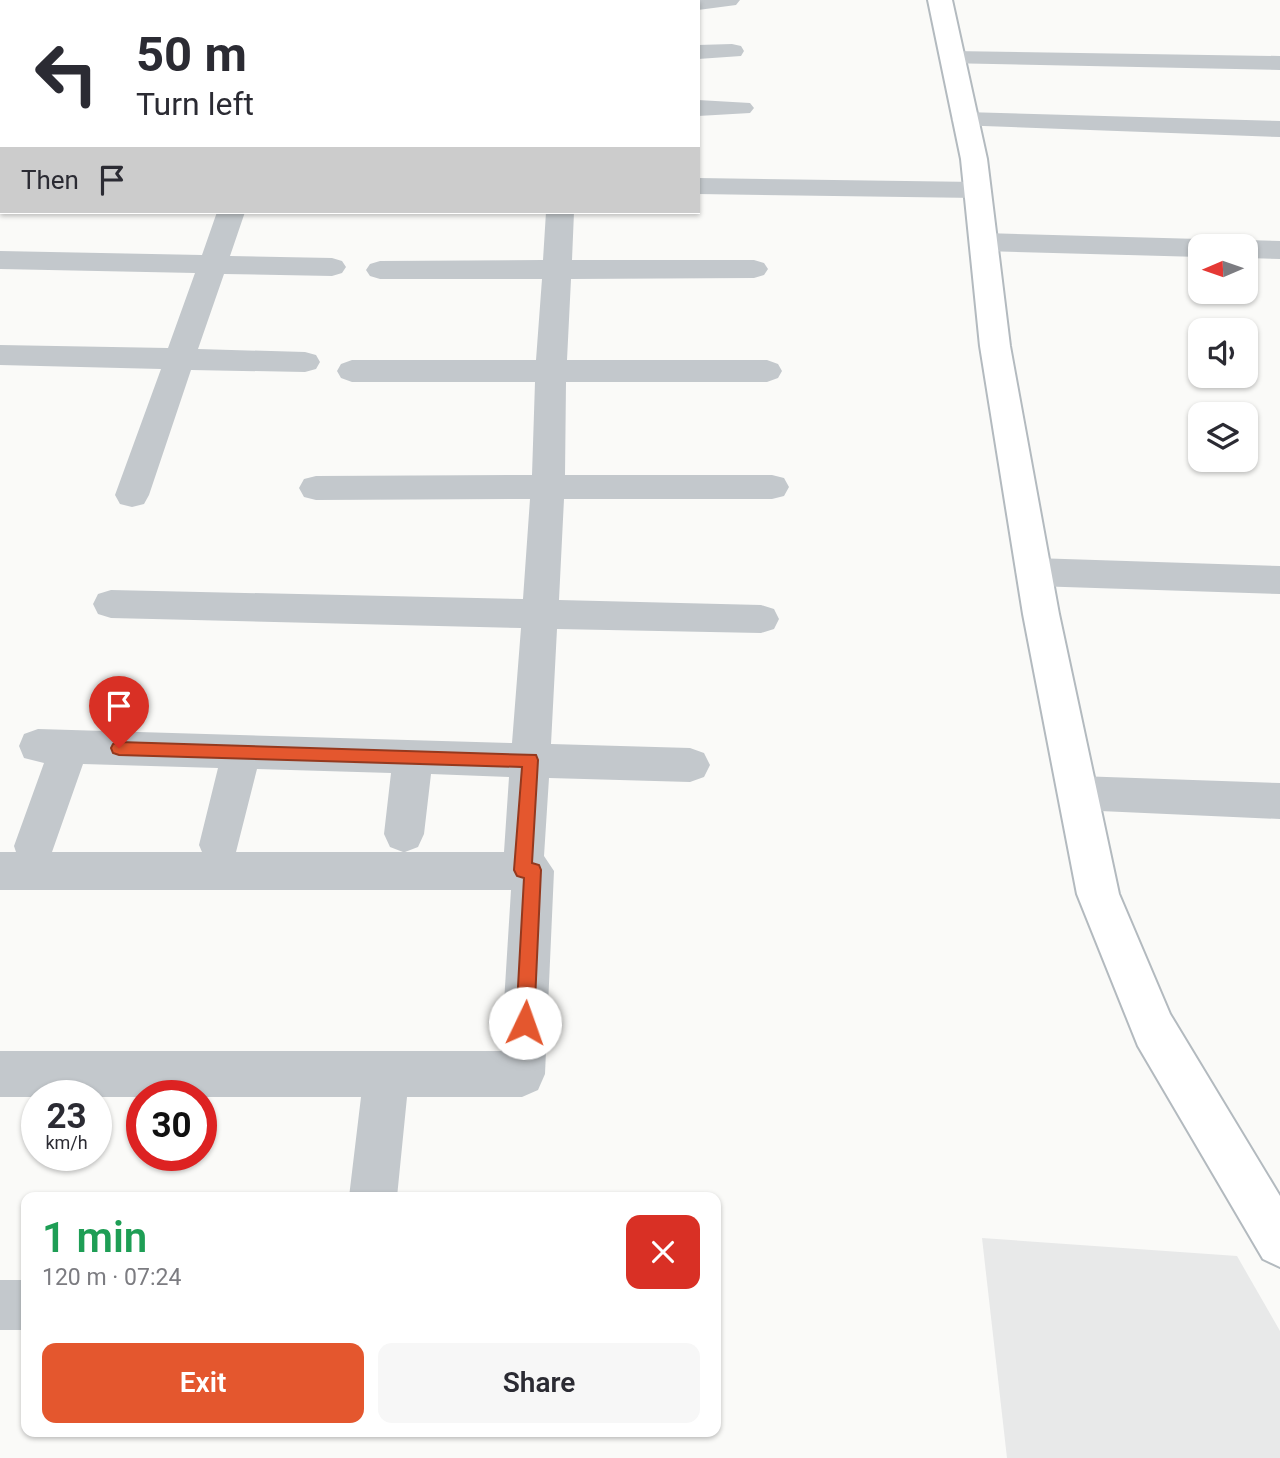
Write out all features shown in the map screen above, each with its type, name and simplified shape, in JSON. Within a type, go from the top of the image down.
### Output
[{"type":"street","points":[[700,2],[728,0]]},
{"type":"street","points":[[940,0],[977,190],[996,346],[1034,572],[1098,894],[1154,1030],[1280,1242]]},
{"type":"street","points":[[700,52],[732,51]]},
{"type":"street","points":[[952,58],[1280,63]]},
{"type":"street","points":[[700,108],[741,108]]},
{"type":"street","points":[[965,120],[1280,129]]},
{"type":"street","points":[[700,186],[977,190]]},
{"type":"street","points":[[132,495],[230,214]]},
{"type":"street","points":[[523,870],[548,487],[560,214]]},
{"type":"street","points":[[984,243],[1188,248]]},
{"type":"street","points":[[1258,249],[1280,250]]},
{"type":"street","points":[[0,260],[332,267]]},
{"type":"street","points":[[380,270],[754,269]]},
{"type":"street","points":[[0,355],[305,362]]},
{"type":"street","points":[[352,371],[767,371]]},
{"type":"street","points":[[316,488],[772,487]]},
{"type":"street","points":[[1034,572],[1280,580]]},
{"type":"street","points":[[111,604],[761,619]]},
{"type":"street","points":[[34,846],[54,747],[690,765]]},
{"type":"street","points":[[219,845],[242,752]]},
{"type":"street","points":[[404,834],[413,757]]},
{"type":"street","points":[[1077,793],[1280,801]]},
{"type":"street","points":[[0,871],[533,870],[522,1074],[0,1074]]},
{"type":"street","points":[[374,1192],[387,1073]]},
{"type":"street","points":[[0,1305],[21,1305]]},
{"type":"shaded area","points":[[982,1238],[1237,1256],[1280,1331],[1280,1458],[1007,1458]]},
{"type":"route","points":[[119,748],[530,760],[523,870],[533,870],[525,1023]]}]
